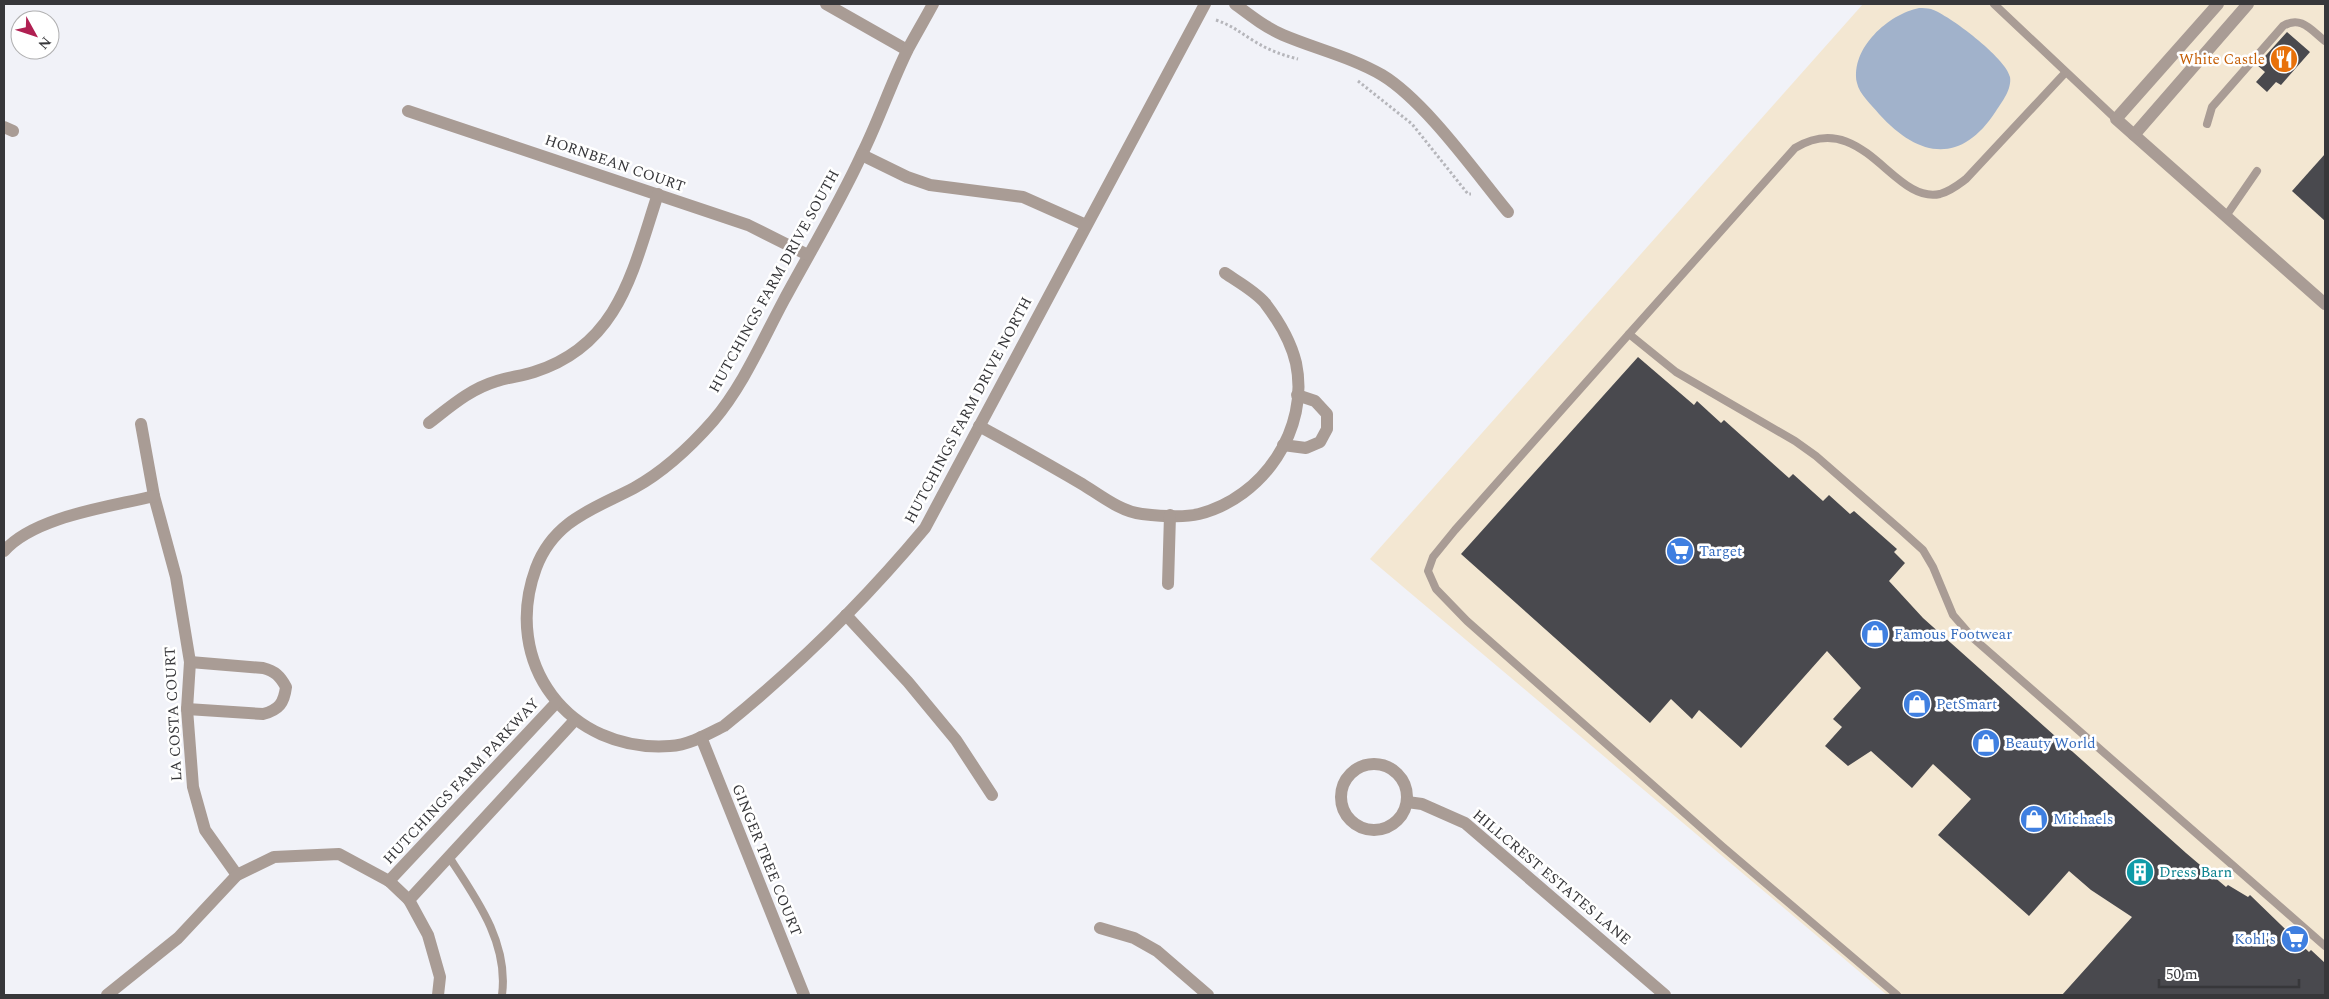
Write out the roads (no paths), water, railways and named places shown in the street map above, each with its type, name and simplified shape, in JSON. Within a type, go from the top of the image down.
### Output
[{"type":"street","points":[[826,4],[907,50]]},
{"type":"street","name":"HUTCHINGS FARM DRIVE SOUTH","points":[[556,703],[538,675],[528,644],[529,593],[537,565],[553,538],[577,516],[603,501],[634,487],[664,467],[691,445],[714,420],[740,384],[862,155],[907,50],[933,4]]},
{"type":"street","name":"HUTCHINGS FARM DRIVE NORTH","points":[[556,703],[574,720],[608,739],[644,746],[673,746],[700,738],[724,726],[743,711],[846,616],[890,570],[925,528],[1205,4]]},
{"type":"street","points":[[1235,4],[1262,24],[1284,35],[1342,56],[1383,76],[1422,109],[1508,212]]},
{"type":"street","points":[[2218,4],[2116,119],[2325,304]]},
{"type":"street","points":[[2134,135],[2248,4]]},
{"type":"street","name":"HORNBEAN COURT","points":[[408,111],[748,225],[808,255]]},
{"type":"street","points":[[862,155],[907,177],[930,185],[1023,197],[1086,224]]},
{"type":"street","points":[[429,423],[464,395],[496,381],[534,372],[568,358],[603,327],[626,290],[658,194]]},
{"type":"street","points":[[980,426],[1114,504],[1140,514],[1198,514],[1241,496],[1261,479],[1283,445],[1293,421],[1297,395],[1296,363],[1285,334],[1264,302],[1226,273]]},
{"type":"street","points":[[1283,445],[1306,448],[1320,442],[1326,429],[1327,414],[1315,401],[1297,395]]},
{"type":"street","name":"LA COSTA COURT","points":[[141,424],[154,496],[176,577],[190,662],[187,709],[193,787],[205,830],[237,875]]},
{"type":"street","points":[[4,551],[11,543],[36,529],[63,519],[154,496]]},
{"type":"street","points":[[1168,584],[1170,515]]},
{"type":"street","points":[[846,616],[908,682],[956,740],[992,794]]},
{"type":"street","points":[[187,709],[263,714],[273,711],[281,705],[286,687],[281,678],[273,671],[263,668],[190,662]]},
{"type":"street","name":"HUTCHINGS FARM PARKWAY","points":[[389,881],[556,703]]},
{"type":"street","points":[[409,900],[574,720]]},
{"type":"street","name":"GINGER TREE COURT","points":[[700,738],[804,995]]},
{"type":"street","points":[[1370,764],[1380,764],[1398,774],[1404,782],[1407,802],[1398,821],[1389,827],[1378,830],[1367,829],[1356,825],[1348,817],[1341,796],[1344,784],[1350,775],[1359,768],[1370,764]]},
{"type":"street","name":"HILLCREST ESTATES LANE","points":[[1407,802],[1422,804],[1465,823],[1666,995]]},
{"type":"street","points":[[107,995],[178,938],[237,875],[274,857],[339,854],[389,881],[409,900],[428,935],[440,977],[438,995]]},
{"type":"street","points":[[1100,928],[1134,938],[1157,952],[1208,995]]},
{"type":"lane","points":[[1994,4],[2065,73],[2116,119]]},
{"type":"lane","points":[[2207,124],[2212,106],[2282,26],[2290,21],[2300,21],[2325,41]]},
{"type":"lane","points":[[1897,995],[1723,847],[1467,621],[1436,589],[1428,571],[1433,557],[1455,530],[1795,148],[1810,139],[1823,137],[1841,140],[1857,146],[1873,157],[1904,184],[1925,193],[1938,195],[1952,190],[1966,179],[2065,73]]},
{"type":"lane","points":[[2226,216],[2257,170]]},
{"type":"lane","points":[[1629,334],[1676,372],[1795,441],[1816,456],[1902,531],[1923,550],[1933,567],[1953,614],[1972,638],[2325,946]]},
{"type":"lane","points":[[449,857],[493,929],[499,951],[504,986],[502,995]]},
{"type":"water","points":[[1919,8],[1931,9],[1963,28],[1998,59],[2010,77],[2010,86],[2006,95],[1983,128],[1969,140],[1954,147],[1939,149],[1924,147],[1909,140],[1894,129],[1879,114],[1858,87],[1856,70],[1866,45],[1884,25],[1896,17]]},
{"type":"place","name":"White Castle","points":[[2284,59]]},
{"type":"place","name":"Target","points":[[1680,551]]},
{"type":"place","name":"Famous Footwear","points":[[1875,634]]},
{"type":"place","name":"PetSmart","points":[[1917,704]]},
{"type":"place","name":"Beauty World","points":[[1986,743]]},
{"type":"place","name":"Michaels","points":[[2034,819]]},
{"type":"place","name":"Dress Barn","points":[[2140,872]]},
{"type":"place","name":"Kohl's","points":[[2295,939]]}]
